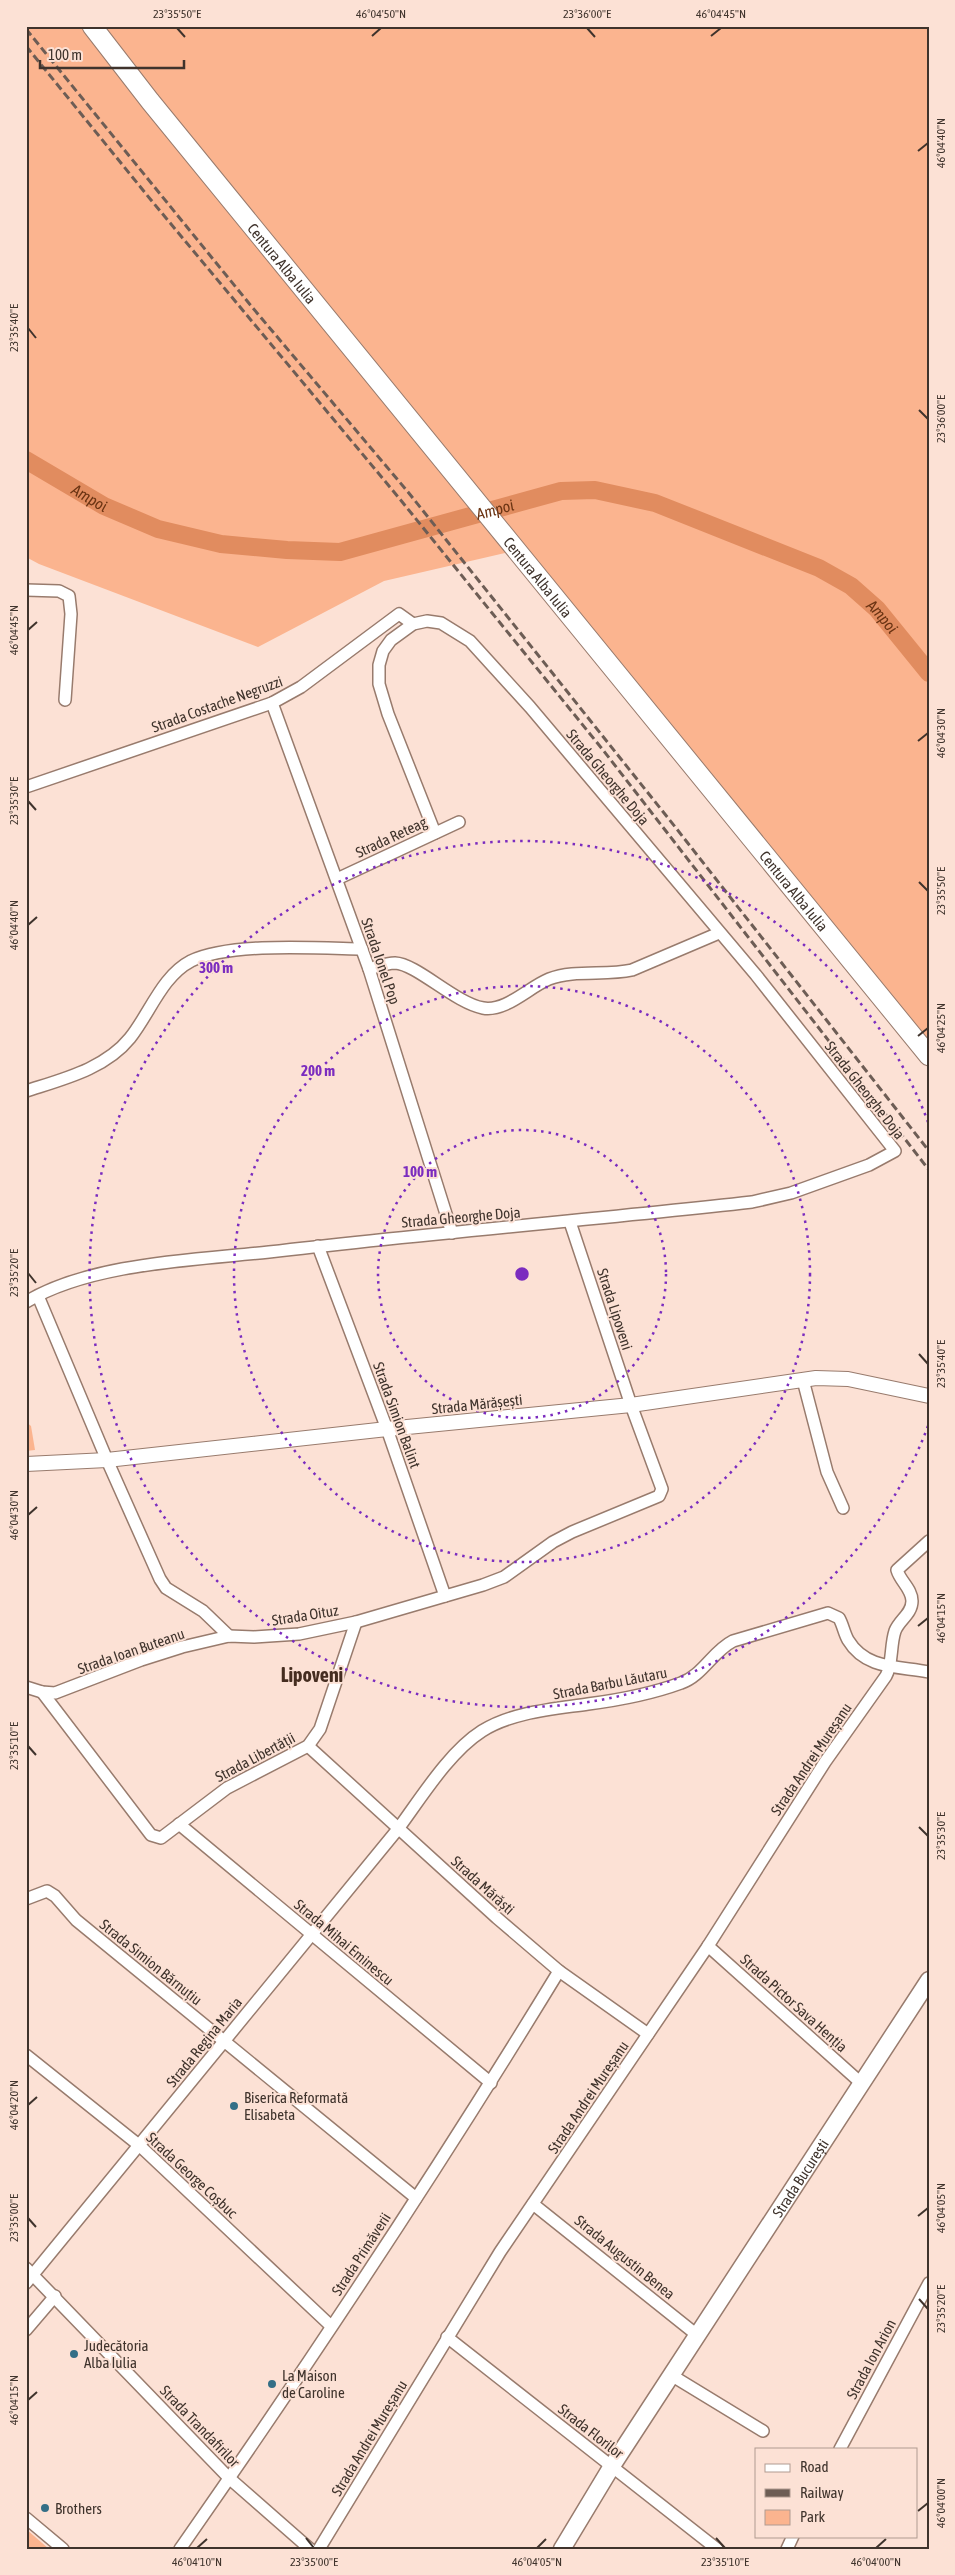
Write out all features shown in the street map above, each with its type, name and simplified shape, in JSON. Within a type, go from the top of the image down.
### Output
[{"type":"main road","name":"Centura Alba Iulia","points":[[92,26],[150,101],[929,1056]]},
{"type":"main road","name":"Strada București","points":[[562,2549],[612,2466],[929,1980]]},
{"type":"street","points":[[26,590],[59,591],[69,596],[71,614],[65,700]]},
{"type":"street","name":"Strada Costache Negruzzi","points":[[26,787],[272,703],[301,687],[399,614],[413,624]]},
{"type":"street","name":"Strada Gheorghe Doja","points":[[30,1297],[80,1280],[112,1272],[318,1246],[570,1222],[771,1199],[869,1165],[895,1151],[756,975],[530,707],[470,641],[454,629],[441,623],[427,621],[413,624]]},
{"type":"street","points":[[413,624],[391,640],[384,651],[380,665],[379,684],[388,714],[435,833]]},
{"type":"street","name":"Strada Ionel Pop","points":[[272,703],[369,969],[452,1233]]},
{"type":"street","name":"Strada Reteag","points":[[337,879],[459,822]]},
{"type":"street","points":[[369,969],[396,963],[408,967],[466,1002],[485,1008],[500,1006],[556,976],[572,973],[619,973],[632,970],[719,933]]},
{"type":"street","points":[[26,1091],[68,1077],[106,1060],[130,1039],[172,975],[192,960],[209,955],[238,951],[283,948],[362,949]]},
{"type":"street","name":"Strada Lipoveni","points":[[570,1222],[631,1405]]},
{"type":"street","name":"Strada Simion Balint","points":[[318,1246],[387,1429],[445,1596]]},
{"type":"street","points":[[30,1297],[166,1588],[203,1611],[229,1636]]},
{"type":"street","name":"Strada Mărășești","points":[[26,1464],[107,1460],[387,1429],[631,1405],[803,1380],[848,1379],[929,1396]]},
{"type":"street","points":[[803,1380],[827,1472],[842,1508]]},
{"type":"street","name":"Strada Oituz","points":[[229,1636],[254,1637],[299,1634],[356,1622],[492,1582],[572,1532],[659,1496],[662,1489],[631,1405]]},
{"type":"street","points":[[929,1541],[897,1570],[908,1589],[912,1601],[910,1608],[895,1630],[890,1652],[890,1668],[929,1672]]},
{"type":"street","name":"Strada Barbu Lăutaru","points":[[398,1829],[456,1755],[480,1732],[491,1726],[529,1714],[626,1698],[682,1683],[700,1670],[722,1647],[733,1641],[828,1613],[839,1618],[848,1639],[856,1650],[876,1664],[890,1668]]},
{"type":"street","name":"Strada Libertății","points":[[42,1692],[125,1802],[151,1835],[157,1839],[227,1788],[308,1746],[320,1729],[356,1622]]},
{"type":"street","name":"Strada Ioan Buteanu","points":[[26,1688],[42,1692],[55,1692],[141,1660],[229,1636]]},
{"type":"street","name":"Strada Andrei Mureșanu","points":[[319,2549],[500,2252],[708,1946],[825,1762],[890,1668]]},
{"type":"street","name":"Strada Mărăști","points":[[308,1746],[559,1972],[648,2034]]},
{"type":"street","name":"Strada Mihai Eminescu","points":[[179,1824],[310,1935],[491,2083]]},
{"type":"street","name":"Strada Regina Maria","points":[[29,2276],[140,2146],[398,1829]]},
{"type":"street","name":"Strada Simion Bărnuțiu","points":[[26,1899],[47,1891],[55,1896],[76,1920],[416,2198]]},
{"type":"street","name":"Strada Pictor Sava Henția","points":[[708,1946],[861,2083]]},
{"type":"street","name":"Strada Primăverii","points":[[180,2549],[416,2198],[491,2083],[559,1972]]},
{"type":"street","name":"Strada George Coșbuc","points":[[26,2055],[140,2146],[331,2326]]},
{"type":"street","name":"Strada Augustin Benea","points":[[533,2204],[698,2335]]},
{"type":"street","name":"Strada Trandafirilor","points":[[29,2276],[55,2296],[229,2478],[310,2549]]},
{"type":"street","name":"Strada Ion Arion","points":[[841,2448],[929,2283]]},
{"type":"street","points":[[26,2330],[55,2296]]},
{"type":"street","name":"Strada Florilor","points":[[447,2337],[717,2549]]},
{"type":"street","points":[[671,2375],[763,2431]]},
{"type":"street","points":[[26,2518],[63,2549]]},
{"type":"green space","points":[[26,26],[929,26],[929,1044],[530,552],[505,553],[384,581],[258,647],[39,564],[26,557]]},
{"type":"green space","points":[[26,1422],[31,1426],[35,1450],[26,1451]]},
{"type":"green space","points":[[26,2529],[49,2549],[26,2549]]},
{"type":"waterway","name":"Ampoi","points":[[26,460],[104,506],[158,529],[221,544],[287,550],[340,552],[561,491],[595,490],[655,503],[819,568],[851,586],[877,609],[929,673]]},
{"type":"railway","points":[[26,29],[252,307],[408,492],[676,828],[929,1151]]},
{"type":"railway","points":[[26,46],[151,200],[399,498],[603,750],[929,1170]]},
{"type":"place","name":"Biserica Reformată Elisabeta","points":[[234,2106]]},
{"type":"place","name":"Judecătoria Alba Iulia","points":[[74,2354]]},
{"type":"place","name":"La Maison de Caroline","points":[[272,2384]]},
{"type":"place","name":"Brothers","points":[[45,2508]]},
{"type":"district","name":"Lipoveni","points":[[312,1674]]}]
